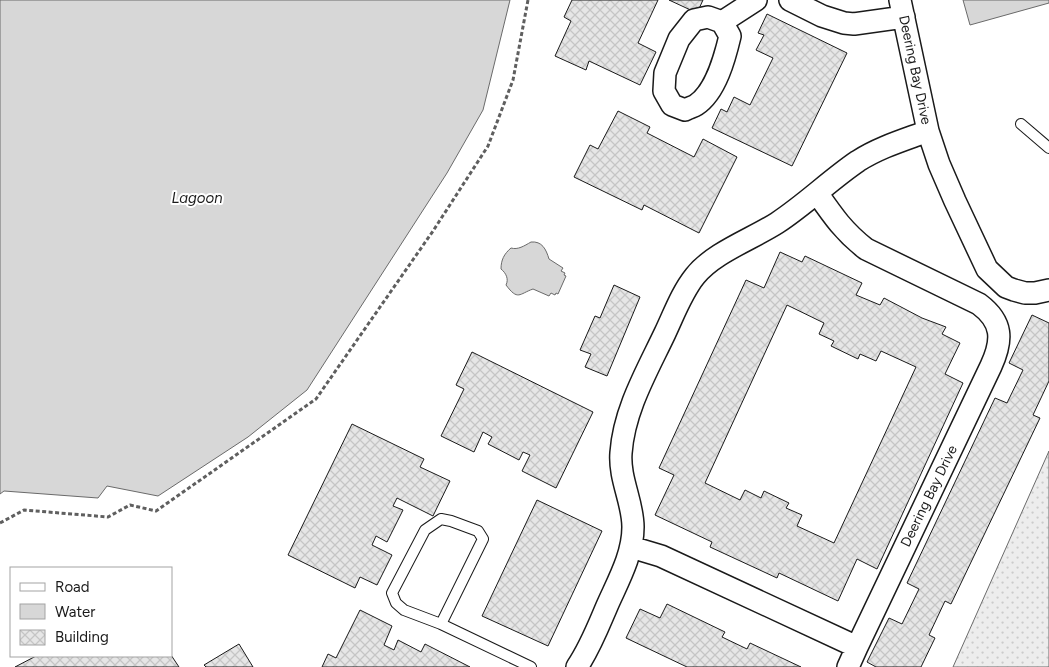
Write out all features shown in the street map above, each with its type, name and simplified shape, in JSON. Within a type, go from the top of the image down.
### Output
[{"type":"street","points":[[722,22],[756,0]]},
{"type":"street","points":[[790,0],[822,16],[854,24],[902,8]]},
{"type":"street","name":"Deering Bay Drive","points":[[577,667],[596,631],[623,571],[631,547],[634,527],[621,468],[625,426],[633,403],[686,290],[695,276],[708,262],[777,223],[858,161],[870,154],[928,131],[902,8]]},
{"type":"street","points":[[928,131],[943,174],[987,269],[1006,287],[1014,290],[1024,293],[1049,290]]},
{"type":"street","name":"Deering Bay Drive","points":[[817,193],[837,222],[866,249],[979,304],[990,313],[999,336],[997,354],[848,667]]},
{"type":"street","points":[[631,547],[661,556],[857,647]]},
{"type":"lane","points":[[1021,124],[1049,148]]},
{"type":"lane","points":[[442,624],[483,539],[478,531],[440,519],[425,530],[392,593],[396,603],[404,610],[442,624],[531,667]]},
{"type":"path","points":[[0,523],[24,510],[108,517],[130,505],[156,511],[316,398],[433,232],[488,146],[513,80],[528,0]]},
{"type":"shaded area","points":[[1049,451],[1049,667],[953,667]]},
{"type":"water","name":"Lagoon","points":[[0,0],[510,0],[483,110],[447,173],[307,390],[248,437],[158,496],[107,486],[98,498],[4,491],[0,494]]},
{"type":"water","points":[[963,0],[1049,0],[1049,3],[970,25]]},
{"type":"water","points":[[531,242],[541,244],[549,259],[563,268],[561,271],[566,276],[558,294],[551,293],[549,296],[533,289],[516,295],[506,285],[507,276],[501,269],[502,260],[511,248],[519,248]]},
{"type":"building","points":[[572,0],[658,0],[638,43],[656,52],[640,85],[589,61],[586,70],[555,56],[571,21],[564,17]]},
{"type":"building","points":[[669,0],[703,0],[697,13]]},
{"type":"building","points":[[767,14],[847,53],[792,166],[712,128],[721,109],[727,112],[734,97],[750,105],[773,58],[756,50],[764,35],[758,33]]},
{"type":"building","points":[[618,111],[650,127],[647,133],[694,157],[703,139],[737,157],[699,233],[644,205],[642,210],[574,177],[590,145],[598,149]]},
{"type":"building","points":[[780,252],[802,262],[805,256],[862,283],[856,295],[880,305],[884,298],[922,318],[946,327],[942,334],[960,343],[945,374],[963,383],[877,569],[857,559],[838,601],[779,573],[777,578],[710,547],[712,542],[655,515],[674,475],[659,468],[746,280],[764,288]],"holes":[[[787,305],[824,323],[819,334],[834,341],[831,346],[858,359],[860,354],[876,361],[881,351],[916,367],[834,543],[797,526],[802,515],[786,508],[789,503],[764,491],[761,498],[745,490],[740,500],[705,483]]]},
{"type":"building","points":[[614,285],[640,297],[607,376],[585,367],[591,354],[580,350],[595,316],[600,318]]},
{"type":"building","points":[[1032,315],[1049,323],[1049,381],[1033,415],[1040,418],[951,604],[945,601],[929,635],[935,638],[921,667],[876,667],[867,662],[889,618],[902,624],[919,589],[907,583],[995,398],[1007,403],[1023,370],[1009,363]]},
{"type":"building","points":[[472,352],[593,412],[556,488],[522,471],[530,455],[523,452],[519,460],[488,444],[492,437],[483,432],[474,452],[441,436],[464,389],[456,385]]},
{"type":"building","points":[[352,424],[424,459],[420,467],[450,481],[433,516],[397,498],[393,506],[403,510],[387,542],[376,536],[372,545],[392,555],[377,585],[360,577],[355,588],[288,555]]},
{"type":"building","points":[[537,500],[602,531],[548,646],[482,616]]},
{"type":"building","points":[[667,604],[725,632],[722,637],[747,649],[750,643],[801,667],[687,667],[626,638],[640,609],[660,618]]},
{"type":"building","points":[[360,610],[392,626],[384,645],[394,650],[398,640],[421,652],[425,644],[470,667],[322,667],[328,654],[336,658]]},
{"type":"building","points":[[239,644],[253,667],[206,667],[204,665]]},
{"type":"building","points":[[172,656],[179,667],[15,667],[34,657]]}]
